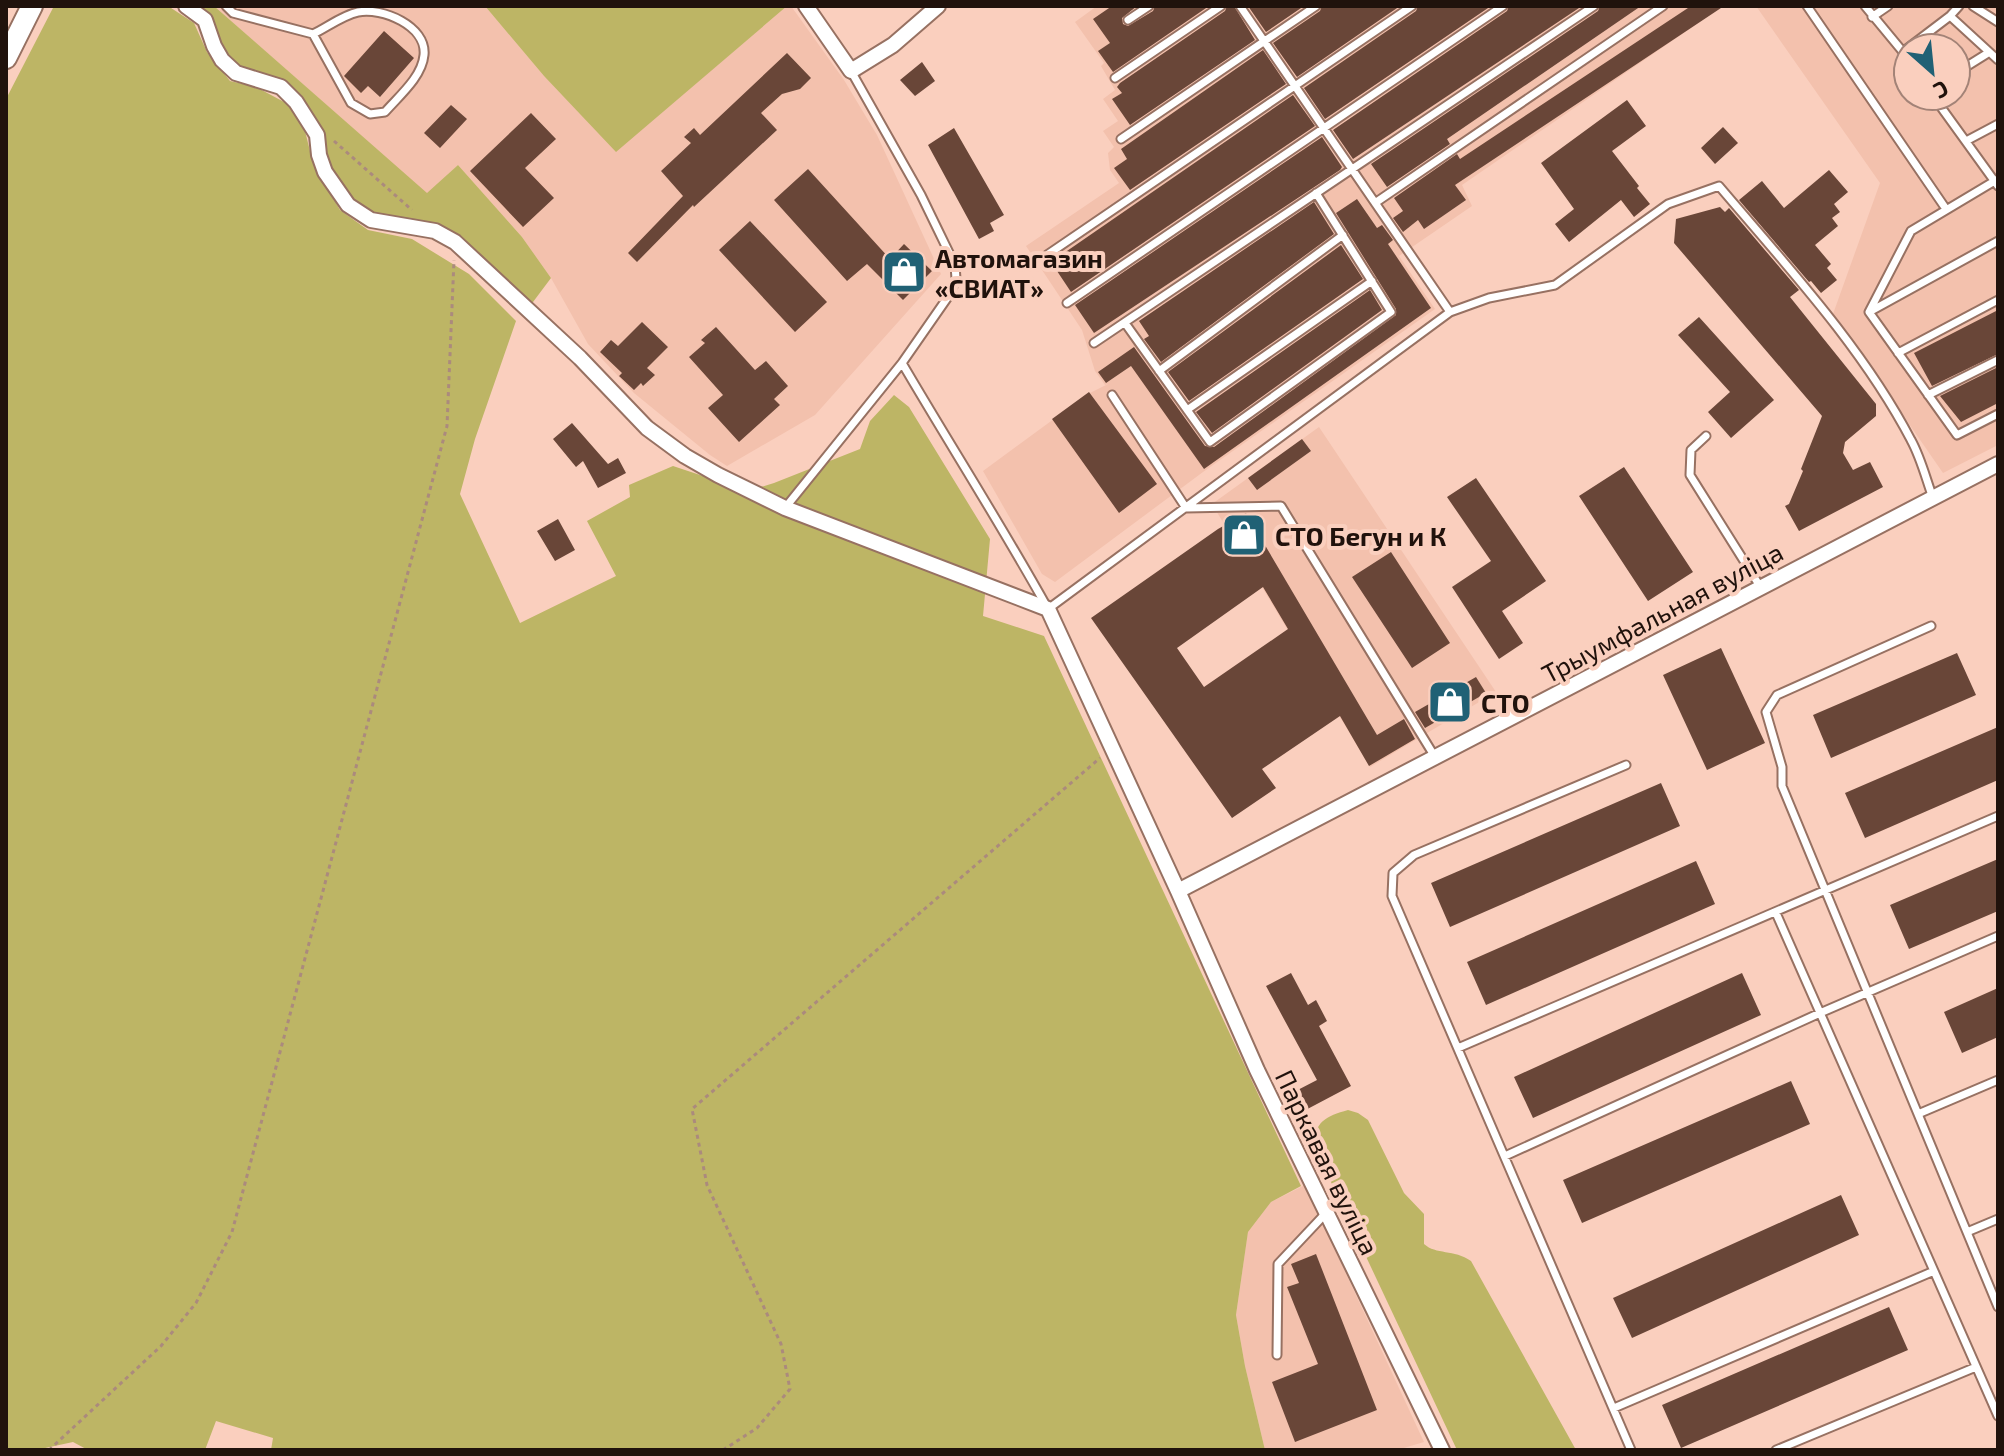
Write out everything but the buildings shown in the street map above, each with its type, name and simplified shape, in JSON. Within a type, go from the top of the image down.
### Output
[{"type":"main road","points":[[6,58],[32,6]]},
{"type":"street","points":[[186,6],[205,20],[222,60],[236,73],[281,87],[296,102],[317,135],[325,172],[348,205],[371,220],[435,231],[455,242],[580,358],[647,428],[685,456],[747,491],[785,508],[1048,609]]},
{"type":"street","points":[[806,6],[851,71],[893,45],[938,6]]},
{"type":"street","name":"Трыумфальная вуліца","points":[[1178,891],[1998,464]]},
{"type":"street","name":"Паркавая вуліца","points":[[1048,609],[1257,1070],[1442,1450]]},
{"type":"lane","points":[[226,6],[233,13],[313,34],[359,12],[396,16],[418,34],[424,54],[415,79],[385,112],[370,114],[351,103],[313,34]]},
{"type":"lane","points":[[1128,20],[1149,6]]},
{"type":"lane","points":[[1115,78],[1221,6]]},
{"type":"lane","points":[[1240,6],[1450,312]]},
{"type":"lane","points":[[1121,139],[1316,6]]},
{"type":"lane","points":[[1047,255],[1412,6]]},
{"type":"lane","points":[[1067,303],[1503,6]]},
{"type":"lane","points":[[1094,343],[1594,6]]},
{"type":"lane","points":[[1375,203],[1663,6]]},
{"type":"lane","points":[[1807,6],[1946,209]]},
{"type":"lane","points":[[1865,6],[1892,39]]},
{"type":"lane","points":[[1872,17],[1888,6]]},
{"type":"lane","points":[[1931,32],[1959,6]]},
{"type":"lane","points":[[1973,6],[1998,22]]},
{"type":"lane","points":[[1950,16],[1998,60]]},
{"type":"lane","points":[[1972,63],[1988,53]]},
{"type":"lane","points":[[785,508],[902,363],[950,294],[956,279],[955,265],[921,195],[851,71]]},
{"type":"lane","points":[[1869,312],[1911,231],[1996,182],[1945,112]]},
{"type":"lane","points":[[1966,141],[1998,124]]},
{"type":"lane","points":[[902,363],[959,461],[1003,528],[1048,609],[1450,312],[1489,298],[1555,285],[1668,204],[1719,186],[1807,289],[1869,372],[1912,442],[1933,498]]},
{"type":"lane","points":[[1125,323],[1210,442],[1391,312],[1316,193]]},
{"type":"lane","points":[[1159,371],[1343,235]]},
{"type":"lane","points":[[1869,312],[1998,241]]},
{"type":"lane","points":[[1187,410],[1372,281]]},
{"type":"lane","points":[[1898,353],[1998,300]]},
{"type":"lane","points":[[1869,312],[1957,435],[1998,414]]},
{"type":"lane","points":[[1928,395],[1998,360]]},
{"type":"lane","points":[[1112,395],[1186,508]]},
{"type":"lane","points":[[1706,436],[1691,450],[1690,475],[1761,588]]},
{"type":"lane","points":[[1186,508],[1281,506],[1435,757]]},
{"type":"lane","points":[[1931,626],[1777,695],[1766,712],[1782,767],[1782,786],[1998,1307]]},
{"type":"lane","points":[[1626,765],[1414,855],[1393,873],[1392,896],[1631,1450]]},
{"type":"lane","points":[[1458,1048],[1998,816]]},
{"type":"lane","points":[[1776,913],[1998,1416]]},
{"type":"lane","points":[[1505,1156],[1998,936]]},
{"type":"lane","points":[[1918,1114],[1998,1080]]},
{"type":"lane","points":[[1277,1355],[1278,1264],[1326,1213]]},
{"type":"lane","points":[[1967,1232],[1998,1219]]},
{"type":"lane","points":[[1614,1408],[1934,1271]]},
{"type":"lane","points":[[1776,1450],[1976,1367]]},
{"type":"path","points":[[332,139],[412,211]]},
{"type":"path","points":[[49,1450],[161,1346],[196,1303],[232,1232],[447,426],[455,242]]},
{"type":"path","points":[[723,1450],[757,1428],[790,1389],[781,1344],[707,1185],[692,1109],[1112,748]]},
{"type":"shaded area","points":[[54,6],[168,6],[194,23],[207,52],[230,81],[256,87],[286,103],[304,127],[313,163],[340,210],[368,230],[412,239],[469,274],[516,321],[475,439],[460,494],[520,623],[616,576],[587,521],[630,497],[629,485],[673,466],[748,491],[860,449],[870,421],[894,395],[909,407],[990,539],[983,616],[1044,636],[1301,1186],[1271,1202],[1248,1232],[1236,1315],[1265,1450],[271,1450],[273,1438],[216,1421],[205,1450],[88,1450],[73,1442],[36,1450],[6,1450],[6,99]]},
{"type":"shaded area","points":[[186,6],[214,6],[427,193],[458,165],[522,237],[551,278],[527,310],[455,242],[348,205],[296,102],[236,73]]},
{"type":"shaded area","points":[[214,6],[485,6],[544,76],[616,151],[787,6],[791,6],[844,80],[877,135],[941,274],[815,415],[727,466],[634,393],[588,344],[551,278],[522,237],[458,165],[427,194]]},
{"type":"shaded area","points":[[485,6],[787,6],[616,152],[544,76]]},
{"type":"shaded area","points":[[1097,6],[1723,6],[1462,185],[1472,206],[1399,256],[1435,309],[1203,472],[1055,582],[1042,574],[983,471],[1088,394],[1108,384],[1105,385],[1095,371],[1082,330],[1026,246],[1119,183],[1110,170],[1108,153],[1114,147],[1103,131],[1118,121],[1103,99],[1115,90],[1101,66],[1104,63],[1075,22]]},
{"type":"shaded area","points":[[1756,6],[1998,6],[1998,445],[1943,473],[1833,314],[1880,183]]},
{"type":"shaded area","points":[[1319,427],[1496,692],[1370,767],[1212,504]]},
{"type":"shaded area","points":[[1348,1110],[1368,1120],[1404,1193],[1424,1214],[1424,1244],[1471,1261],[1576,1450],[1457,1450],[1314,1146],[1316,1131],[1323,1121]]},
{"type":"shaded area","points":[[1305,1185],[1424,1442],[1397,1450],[1265,1450],[1236,1315],[1248,1232],[1271,1202]]},
{"type":"place","name":"Автомагазин «СВИАТ»","points":[[904,272]]},
{"type":"place","name":"СТО Бегун и К","points":[[1244,535]]},
{"type":"place","name":"СТО","points":[[1450,702]]}]
